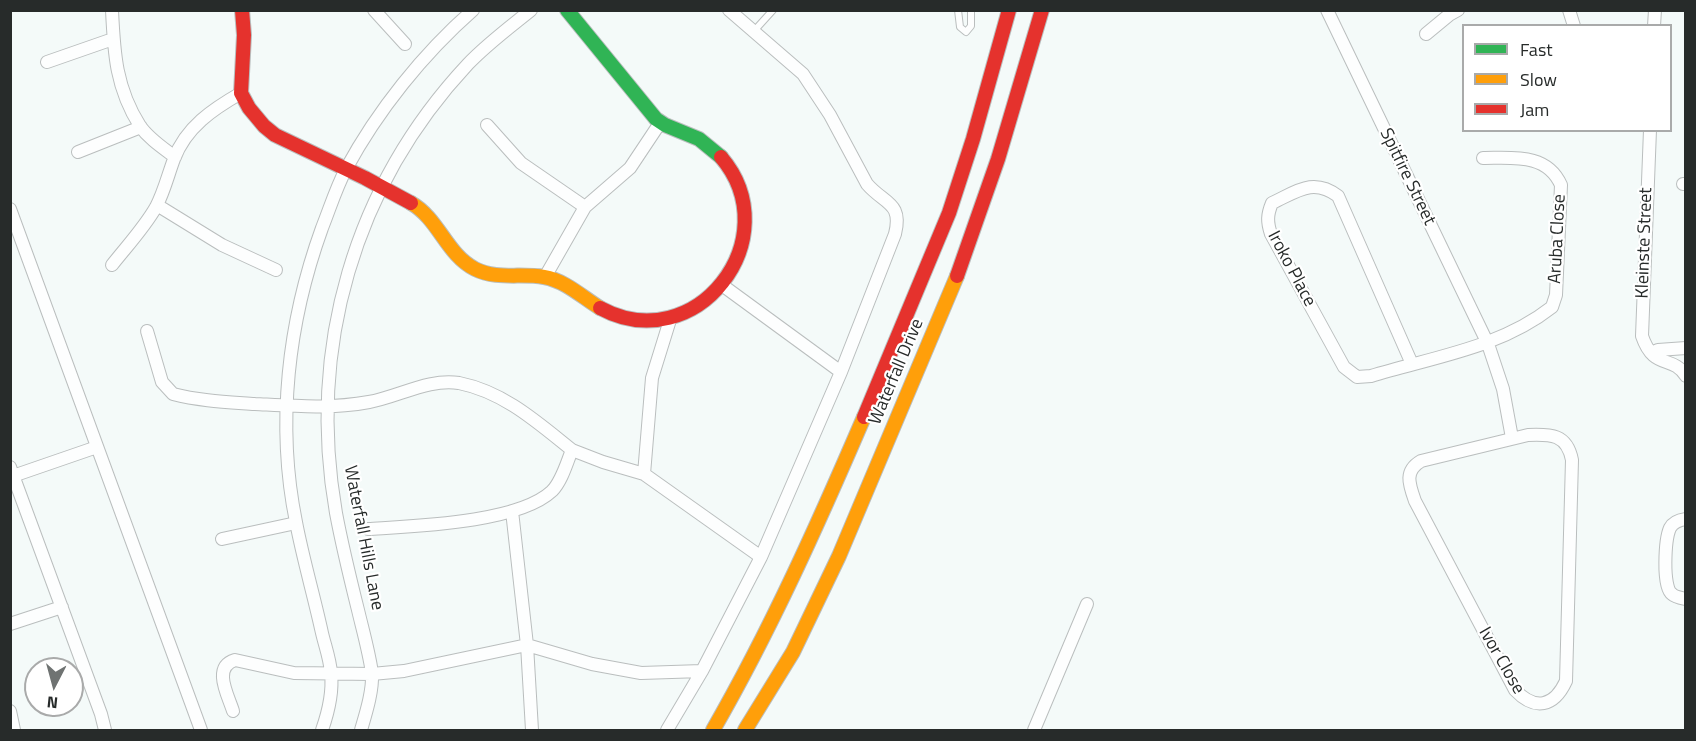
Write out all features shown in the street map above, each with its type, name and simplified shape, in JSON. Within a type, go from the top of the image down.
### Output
[{"type":"main road","points":[[242,10],[244,35],[241,93],[249,108],[275,135],[382,187],[429,215],[451,248],[465,263],[485,274],[503,277],[545,277],[576,291],[605,312],[633,320],[670,320],[693,309],[723,285],[735,262],[746,232],[746,211],[742,195],[733,173],[717,152],[704,140],[660,123],[567,10]]},
{"type":"main road","name":"Waterfall Drive","points":[[713,730],[744,676],[813,535],[924,276],[949,213],[973,139],[1009,10]]},
{"type":"main road","name":"Waterfall Drive","points":[[745,730],[793,652],[840,556],[962,264],[998,159],[1042,10]]},
{"type":"street","points":[[112,10],[117,71],[126,96],[141,127],[154,142],[175,157]]},
{"type":"street","points":[[374,10],[405,44]]},
{"type":"street","points":[[322,730],[327,718],[331,674],[296,523],[289,482],[286,440],[290,355],[301,293],[311,258],[346,169],[396,92],[428,55],[473,10]]},
{"type":"street","name":"Waterfall Hills Lane","points":[[361,730],[366,714],[372,674],[336,513],[328,445],[328,407],[341,296],[365,222],[403,149],[432,106],[470,62],[531,10]]},
{"type":"street","name":"Spitfire Street","points":[[1327,10],[1488,344]]},
{"type":"street","points":[[1426,34],[1458,10]]},
{"type":"street","points":[[667,730],[702,671],[761,557],[841,372],[898,223],[897,212],[892,204],[873,192],[867,184],[830,115],[803,74],[733,12]]},
{"type":"street","points":[[46,62],[113,39]]},
{"type":"street","points":[[112,265],[141,230],[157,205],[175,157],[190,133],[205,116],[241,93]]},
{"type":"street","points":[[545,277],[585,207],[630,168],[660,123]]},
{"type":"street","points":[[487,125],[521,163],[585,207]]},
{"type":"street","points":[[78,152],[141,127]]},
{"type":"street","name":"Kleinste Street","points":[[1650,132],[1642,336],[1651,353]]},
{"type":"street","name":"Aruba Close","points":[[1483,158],[1523,158],[1538,161],[1557,175],[1561,185],[1556,295],[1552,307],[1514,332],[1488,344]]},
{"type":"street","name":"Iroko Place","points":[[1412,364],[1338,196],[1331,190],[1311,185],[1272,203],[1268,213],[1271,234],[1344,367],[1357,377],[1366,377],[1488,344]]},
{"type":"street","points":[[157,205],[222,245],[276,270]]},
{"type":"street","points":[[10,209],[201,730]]},
{"type":"street","points":[[723,285],[841,372]]},
{"type":"street","points":[[644,474],[652,378],[670,320]]},
{"type":"street","points":[[147,332],[162,382],[173,394],[229,402],[328,407],[369,402],[418,387],[457,383],[485,391],[509,401],[572,450],[644,474],[761,557]]},
{"type":"street","points":[[1488,344],[1503,389],[1512,438]]},
{"type":"street","points":[[1686,348],[1658,350],[1651,353],[1657,359],[1680,368],[1686,376]]},
{"type":"street","name":"Ivor Close","points":[[1551,435],[1561,439],[1570,449],[1572,460],[1566,681],[1560,693],[1551,702],[1538,703],[1525,700],[1515,690],[1414,501],[1410,487],[1409,475],[1413,466],[1421,460],[1512,438],[1551,435]]},
{"type":"street","points":[[97,447],[12,474],[105,730]]},
{"type":"street","name":"Waterfall Hills Lane","points":[[369,528],[438,525],[512,511],[550,493],[555,488],[572,450]]},
{"type":"street","points":[[512,511],[527,645],[532,730]]},
{"type":"street","points":[[1686,519],[1675,522],[1668,532],[1665,575],[1672,595],[1686,599]]},
{"type":"street","points":[[222,540],[296,523]]},
{"type":"street","points":[[1034,730],[1087,604]]},
{"type":"street","points":[[10,624],[62,607]]},
{"type":"street","points":[[233,711],[222,674],[227,662],[235,660],[294,673],[372,674],[404,671],[527,645],[592,664],[641,673],[702,671]]},
{"type":"street","points":[[10,711],[14,730]]},
{"type":"lane","points":[[753,32],[773,10]]},
{"type":"lane","points":[[958,10],[960,27],[966,32],[971,26],[971,10]]},
{"type":"traffic: fast","points":[[567,10],[656,119],[699,139],[721,157]]},
{"type":"traffic: slow","points":[[411,203],[429,218],[457,255],[475,269],[492,274],[552,279],[600,308]]},
{"type":"traffic: slow","points":[[745,730],[793,652],[839,556],[957,276]]},
{"type":"traffic: slow","points":[[713,730],[755,654],[793,576],[864,417]]},
{"type":"traffic: jam","points":[[242,10],[244,35],[241,93],[249,108],[264,126],[275,135],[411,203]]},
{"type":"traffic: jam","points":[[864,417],[949,213],[973,139],[1009,10]]},
{"type":"traffic: jam","points":[[957,276],[998,159],[1042,10]]},
{"type":"traffic: jam","points":[[600,308],[636,320],[669,318],[699,304],[722,282],[738,254],[745,222],[740,189],[721,157]]}]
